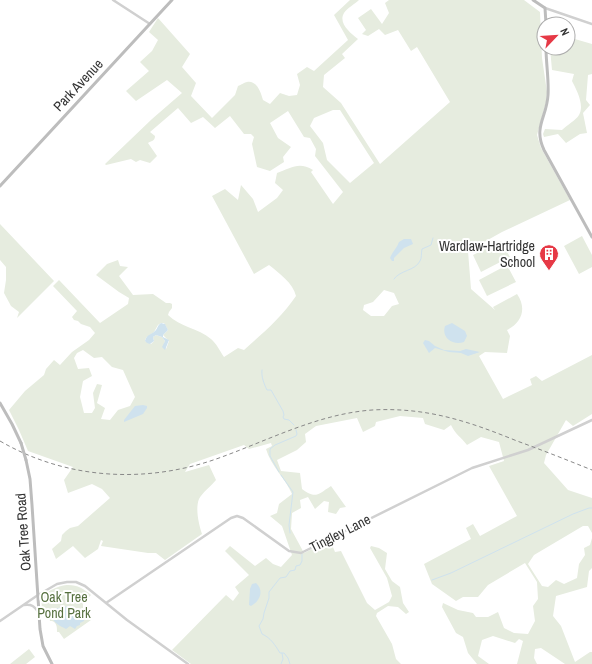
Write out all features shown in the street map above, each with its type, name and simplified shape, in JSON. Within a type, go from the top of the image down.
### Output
[{"type":"main road","name":"Park Avenue","points":[[0,186],[172,0]]},
{"type":"main road","points":[[533,0],[545,8],[546,16]]},
{"type":"main road","points":[[546,56],[548,94],[539,129],[539,139],[592,237]]},
{"type":"main road","name":"Oak Tree Road","points":[[0,403],[12,424],[20,443],[26,460],[30,479],[41,637],[46,653],[52,664]]},
{"type":"street","points":[[113,0],[150,24]]},
{"type":"street","points":[[545,8],[592,24]]},
{"type":"street","name":"Tingley Lane","points":[[106,603],[231,518],[237,516],[244,518],[289,551],[301,553],[472,468],[528,450],[592,420]]},
{"type":"street","points":[[0,621],[58,583],[72,582],[85,586],[127,620],[188,664]]},
{"type":"street","points":[[23,605],[31,604],[39,614]]},
{"type":"green space","points":[[350,0],[359,0],[347,9],[343,17],[346,28],[358,39],[342,54],[345,58],[324,75],[323,87],[341,103],[380,164],[450,102],[417,47],[411,51],[398,30],[385,35],[379,29],[368,36],[362,34],[366,30],[358,18],[371,9],[382,24],[389,13],[385,3],[389,0],[524,0],[540,12],[540,16],[536,16],[536,56],[542,56],[547,92],[546,102],[537,135],[541,148],[570,200],[502,232],[468,251],[471,289],[495,310],[493,307],[517,294],[522,305],[519,319],[507,330],[510,336],[507,353],[485,352],[479,356],[503,399],[532,385],[530,379],[536,376],[542,381],[592,355],[592,414],[573,426],[566,420],[546,455],[544,463],[568,490],[592,498],[592,533],[588,526],[583,526],[534,555],[528,564],[542,586],[548,587],[556,580],[564,584],[577,578],[579,564],[585,555],[584,548],[590,545],[592,538],[592,568],[589,571],[587,587],[556,596],[553,616],[561,626],[575,662],[592,652],[592,664],[565,664],[541,648],[535,649],[534,658],[537,664],[517,664],[523,641],[519,639],[515,643],[493,636],[482,640],[478,656],[489,664],[477,664],[468,653],[463,637],[456,633],[442,607],[443,603],[458,610],[473,613],[476,617],[488,617],[498,612],[504,628],[514,633],[528,634],[535,621],[533,606],[538,599],[537,582],[525,563],[488,585],[478,597],[463,597],[456,601],[432,584],[424,564],[471,539],[466,528],[473,524],[480,536],[517,516],[489,466],[504,461],[499,442],[481,437],[467,445],[451,425],[444,430],[425,424],[423,418],[400,416],[376,422],[375,426],[363,432],[357,418],[316,426],[305,434],[306,442],[297,450],[277,460],[281,471],[300,473],[302,489],[310,494],[316,495],[331,486],[346,507],[340,508],[336,514],[328,512],[329,502],[324,501],[315,509],[308,497],[300,500],[301,508],[292,513],[291,529],[304,553],[330,540],[335,552],[341,551],[367,603],[375,610],[389,602],[392,596],[387,578],[370,548],[371,546],[379,548],[387,553],[385,569],[392,581],[400,587],[403,603],[409,612],[406,614],[398,607],[388,606],[377,613],[376,616],[392,644],[396,659],[401,664],[191,664],[172,650],[226,595],[233,601],[239,593],[235,587],[249,575],[225,551],[230,546],[255,566],[266,558],[273,564],[281,567],[292,555],[282,526],[270,516],[277,513],[279,504],[292,494],[268,455],[266,449],[272,446],[271,443],[249,449],[244,445],[190,464],[185,472],[209,465],[216,480],[199,499],[197,507],[202,534],[165,560],[156,553],[101,546],[103,541],[101,540],[98,549],[85,558],[73,546],[56,559],[52,549],[61,541],[62,535],[66,531],[70,528],[78,526],[110,498],[102,489],[92,484],[68,493],[64,480],[73,467],[28,451],[9,410],[25,391],[44,375],[46,369],[54,360],[60,365],[72,352],[89,340],[95,333],[90,327],[74,320],[72,317],[77,311],[53,286],[59,280],[100,323],[128,304],[129,298],[96,275],[107,264],[118,260],[120,266],[128,267],[119,276],[133,295],[153,294],[166,303],[172,304],[172,308],[168,315],[178,322],[206,335],[216,345],[224,357],[238,348],[244,350],[278,318],[296,296],[289,283],[269,265],[254,274],[212,196],[225,189],[238,200],[241,185],[253,199],[258,212],[277,198],[283,190],[275,183],[277,173],[295,166],[308,167],[313,170],[311,172],[333,204],[343,192],[315,156],[316,149],[310,138],[304,137],[288,111],[270,123],[278,138],[291,147],[283,157],[284,162],[270,171],[257,167],[252,144],[254,137],[251,134],[244,134],[230,116],[215,128],[203,117],[191,123],[178,108],[150,132],[155,136],[155,138],[148,143],[157,156],[150,163],[140,160],[136,162],[131,159],[106,165],[105,164],[152,119],[182,93],[167,80],[136,101],[126,91],[149,71],[140,62],[152,51],[158,40],[149,32],[158,18],[190,54],[182,67],[196,83],[191,96],[212,118],[235,95],[238,86],[246,82],[256,85],[263,100],[270,104],[280,93],[289,96],[297,95],[300,85],[297,74],[307,67],[314,71],[348,40],[334,15]],"holes":[[[333,110],[340,110],[374,163],[350,183],[327,160],[323,143],[310,126],[314,118]],[[384,290],[394,293],[399,304],[392,306],[384,316],[371,316],[363,310],[364,305],[373,302]],[[161,323],[164,323],[168,330],[163,335],[169,341],[166,349],[164,344],[165,341],[162,337],[156,335],[153,337],[154,341],[151,344],[145,341],[146,338],[154,332]],[[83,350],[94,358],[102,357],[112,367],[123,370],[135,397],[130,406],[118,410],[110,420],[101,419],[105,408],[97,403],[102,385],[97,384],[93,393],[95,408],[92,413],[84,413],[80,397],[83,381],[92,376],[89,368],[78,369],[74,358],[77,353]]]},
{"type":"green space","points":[[576,39],[592,44],[592,74],[588,75],[586,100],[590,105],[583,113],[587,133],[580,134],[566,143],[558,134],[544,137],[543,134],[545,129],[562,130],[576,119],[581,111],[581,107],[576,88],[572,81],[574,74],[552,70],[551,56],[576,56]]},
{"type":"green space","points":[[0,224],[54,281],[17,318],[19,312],[11,306],[4,293],[6,267],[0,260]]},
{"type":"green space","points":[[582,236],[592,255],[592,267],[579,274],[564,246]]},
{"type":"green space","points":[[501,241],[510,257],[481,272],[473,255]]},
{"type":"green space","points":[[507,265],[516,282],[487,296],[479,280]]},
{"type":"green space","name":"Oak Tree Pond Park","points":[[68,585],[81,588],[91,595],[83,603],[83,608],[91,620],[64,639],[59,632],[57,632],[56,624],[50,621],[49,616],[43,614],[42,598],[44,595],[57,587]]},
{"type":"green space","points":[[29,649],[35,657],[26,664],[10,664]]},
{"type":"water","points":[[404,239],[411,239],[413,244],[404,248],[394,258],[394,261],[392,261],[390,258],[392,254],[399,242]]},
{"type":"water","points":[[161,323],[165,324],[168,330],[163,335],[163,337],[169,340],[165,350],[162,347],[165,341],[162,337],[156,335],[153,337],[154,341],[150,344],[145,341]]},
{"type":"water","points":[[452,323],[465,331],[467,336],[464,342],[452,342],[446,337],[444,330],[445,326]]},
{"type":"water","points":[[425,340],[444,350],[460,351],[466,349],[480,352],[468,356],[461,353],[449,352],[435,348],[429,353],[423,343]]},
{"type":"water","points":[[135,406],[147,406],[147,408],[143,414],[124,422]]},
{"type":"water","points":[[256,583],[260,589],[260,596],[251,606],[249,605],[250,589],[252,584]]},
{"type":"water","points":[[69,606],[74,607],[78,612],[81,610],[82,616],[85,617],[84,621],[75,629],[70,626],[66,629],[62,627],[55,622],[51,616],[53,609]]},
{"type":"waterway","points":[[394,279],[418,264],[421,258],[422,249],[431,245],[433,238]]},
{"type":"waterway","points":[[262,370],[263,380],[267,390],[271,390],[283,411],[284,419],[289,420],[294,425]]},
{"type":"waterway","points":[[279,472],[270,456],[270,449],[275,445],[296,436],[296,430]]},
{"type":"waterway","points":[[281,475],[293,492],[289,525],[290,533]]},
{"type":"waterway","points":[[432,580],[451,573],[573,514],[592,508]]},
{"type":"waterway","points":[[281,664],[283,659],[282,653],[280,653],[270,640],[262,634],[259,626],[263,619],[269,598],[269,592],[280,578],[286,577],[290,571],[295,570],[296,566],[300,565],[302,561],[302,554]]},
{"type":"waterway","points":[[282,653],[284,653],[288,658],[290,664]]},
{"type":"railway","points":[[0,441],[26,454],[52,464],[80,470],[108,474],[164,472],[219,458],[313,422],[352,412],[392,410],[429,413],[481,427],[592,470]]},
{"type":"place","name":"Wardlaw-Hartridge School","points":[[549,271]]}]
